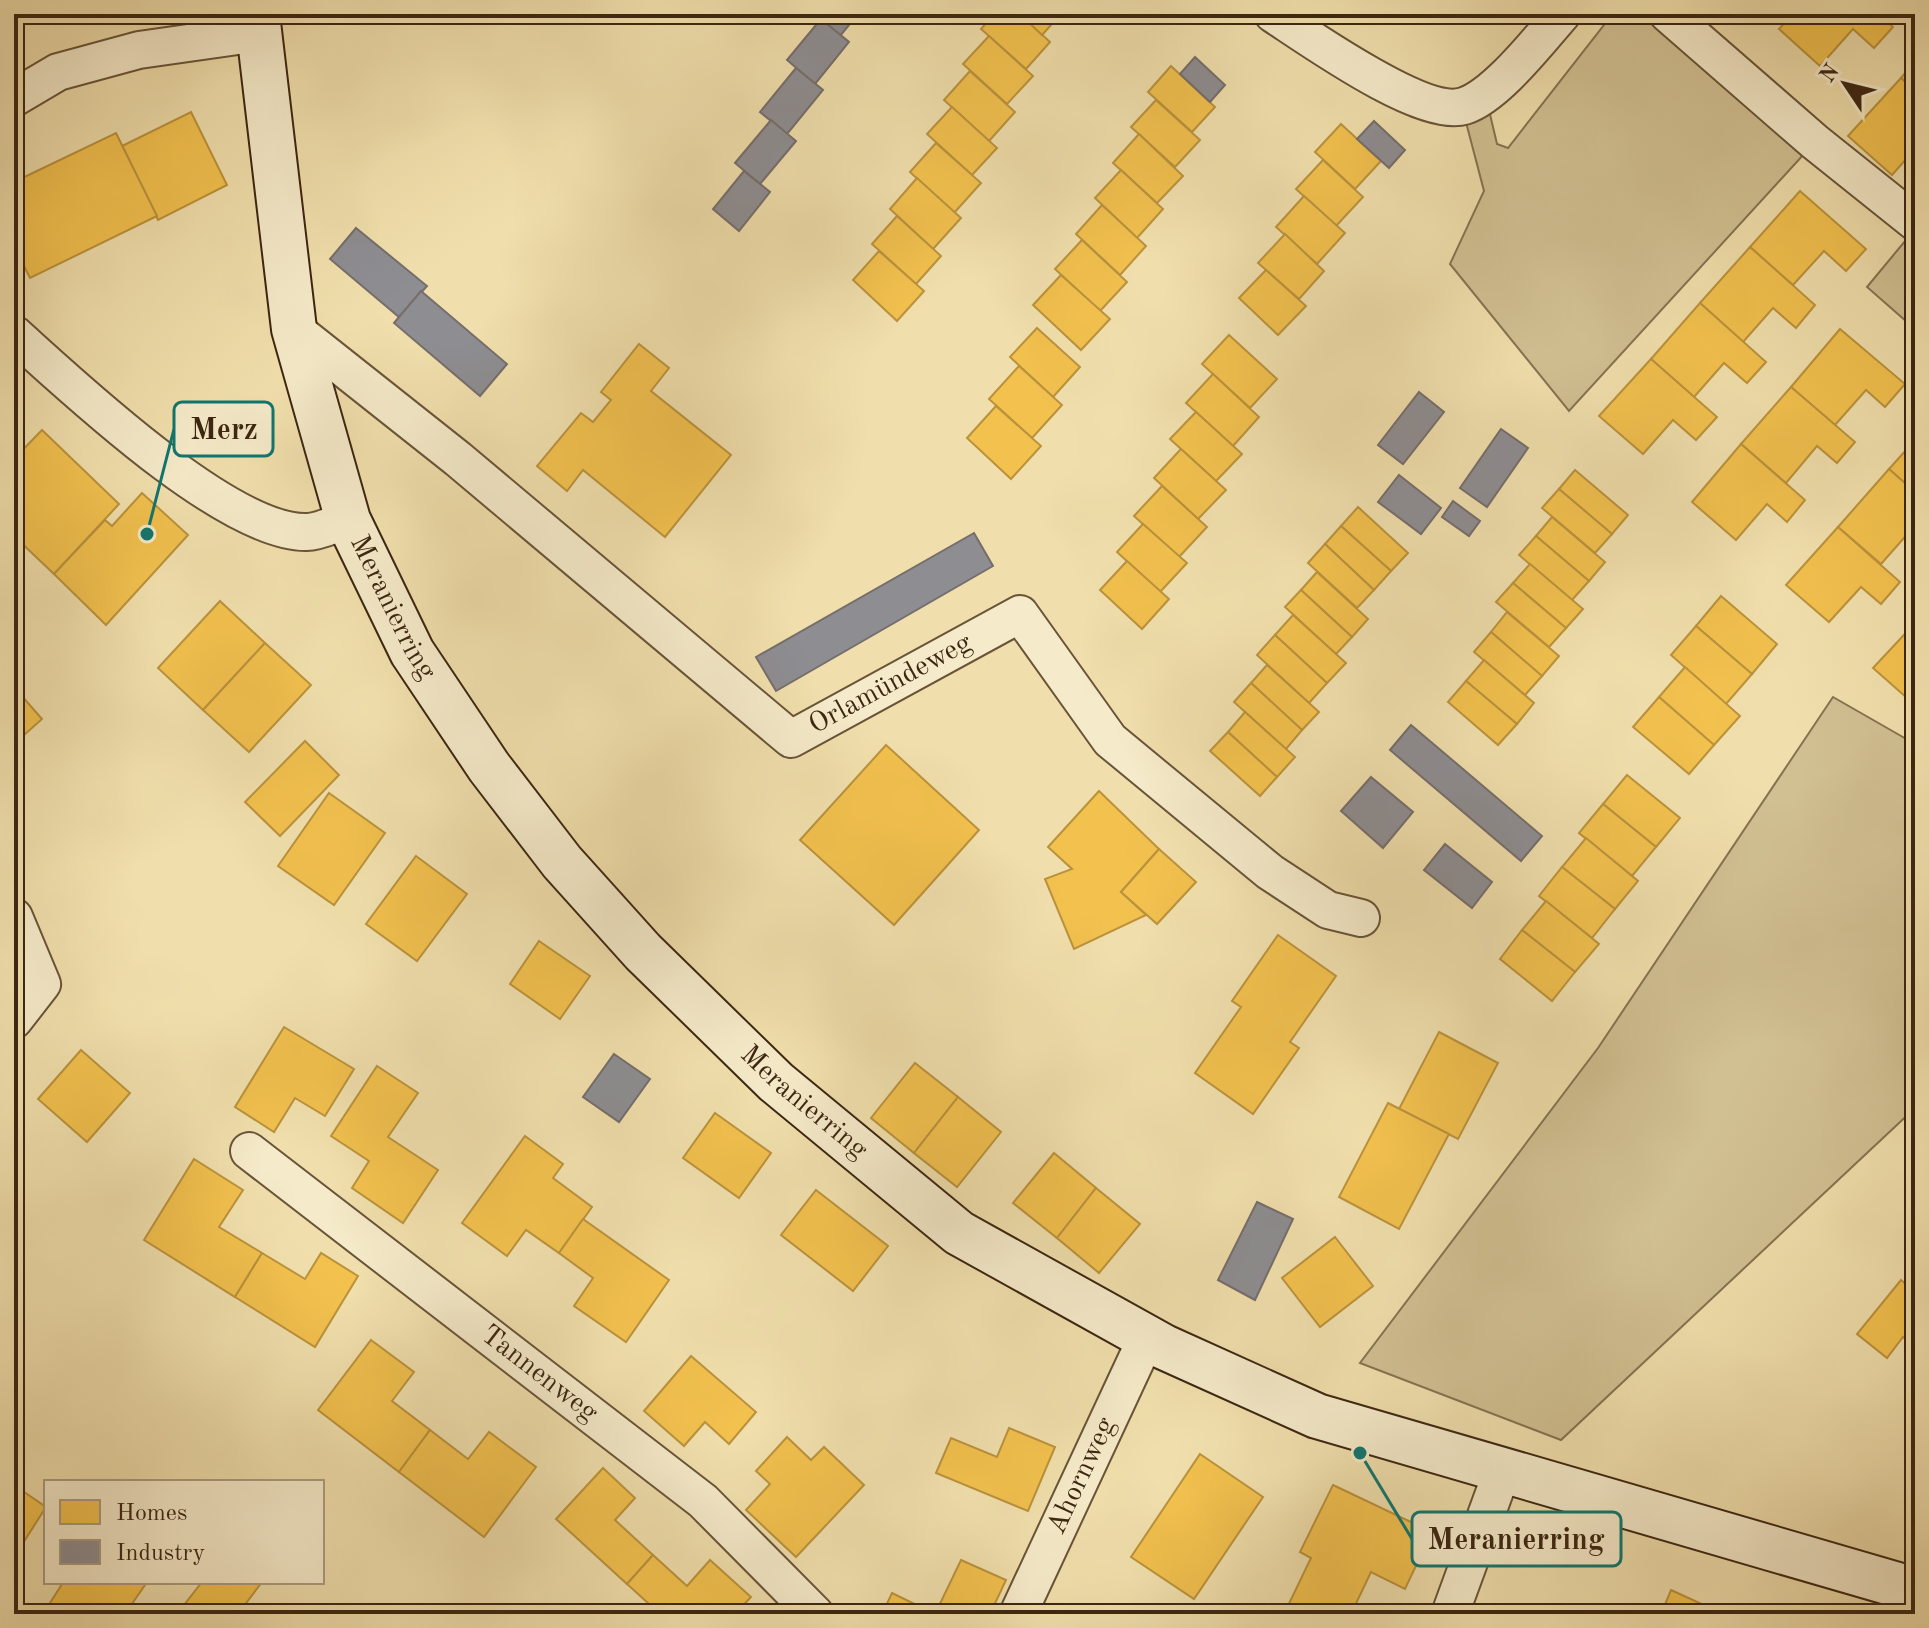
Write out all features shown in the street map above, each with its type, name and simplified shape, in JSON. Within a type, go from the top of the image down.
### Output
[{"type":"street","points":[[1273,14],[1397,90],[1423,103],[1446,108],[1462,107],[1485,93],[1562,14]]},
{"type":"street","points":[[1668,14],[1815,142],[1915,222]]},
{"type":"street","name":"Meranierring","points":[[14,98],[58,72],[258,23],[294,329],[348,520],[412,652],[489,767],[562,862],[643,952],[776,1082],[959,1233],[1146,1339],[1317,1416],[1915,1590]]},
{"type":"street","name":"Orlamündeweg","points":[[294,329],[458,459],[791,739],[1020,614],[1110,740],[1270,872],[1328,910],[1361,918]]},
{"type":"street","name":"Meranierring","points":[[14,334],[130,439],[249,516],[307,532],[348,520]]},
{"type":"street","points":[[14,917],[42,984],[14,1020]]},
{"type":"street","name":"Tannenweg","points":[[249,1151],[703,1501],[815,1614]]},
{"type":"street","name":"Ahornweg","points":[[1018,1614],[1146,1339]]},
{"type":"street","points":[[1450,1614],[1503,1469]]},
{"type":"shaded area","points":[[1600,14],[1668,14],[1815,142],[1569,411],[1450,264],[1484,191],[1462,107],[1485,93],[1497,144],[1508,148],[1607,21]]},
{"type":"shaded area","points":[[1915,229],[1915,329],[1867,287]]},
{"type":"shaded area","points":[[1833,697],[1915,744],[1915,1108],[1561,1440],[1360,1363],[1598,1048]]},
{"type":"building: Homes","points":[[994,14],[1020,14],[1050,42],[1026,69],[981,29]]},
{"type":"building: Homes","points":[[1020,14],[1061,14],[1042,35]]},
{"type":"building: Homes","points":[[1792,14],[1879,14],[1893,27],[1874,48],[1853,29],[1820,66],[1779,29]]},
{"type":"building: Homes","points":[[989,36],[1033,76],[1007,104],[963,64]]},
{"type":"building: Homes","points":[[1915,61],[1915,91],[1901,78]]},
{"type":"building: Homes","points":[[1171,66],[1215,107],[1192,132],[1148,92]]},
{"type":"building: Homes","points":[[970,71],[1015,112],[989,141],[944,100]]},
{"type":"building: Homes","points":[[1901,78],[1915,91],[1915,149],[1892,175],[1848,136]]},
{"type":"building: Homes","points":[[1156,100],[1200,140],[1175,167],[1131,127]]},
{"type":"building: Homes","points":[[952,107],[997,148],[972,175],[927,134]]},
{"type":"building: Homes","points":[[191,112],[227,185],[158,220],[122,146]]},
{"type":"building: Homes","points":[[1341,124],[1381,161],[1355,189],[1315,152]]},
{"type":"building: Homes","points":[[116,133],[157,216],[30,278],[14,246],[14,182]]},
{"type":"building: Homes","points":[[1139,134],[1183,176],[1157,203],[1113,163]]},
{"type":"building: Homes","points":[[936,143],[981,183],[954,213],[910,172]]},
{"type":"building: Homes","points":[[1323,160],[1363,197],[1336,226],[1296,189]]},
{"type":"building: Homes","points":[[1121,170],[1163,209],[1137,238],[1095,198]]},
{"type":"building: Homes","points":[[917,178],[961,218],[933,249],[890,209]]},
{"type":"building: Homes","points":[[1800,191],[1866,249],[1846,271],[1824,251],[1793,285],[1750,247]]},
{"type":"building: Homes","points":[[1304,196],[1345,233],[1317,264],[1276,227]]},
{"type":"building: Homes","points":[[1102,205],[1146,246],[1120,275],[1076,234]]},
{"type":"building: Homes","points":[[897,216],[941,256],[916,284],[872,244]]},
{"type":"building: Homes","points":[[1285,234],[1324,271],[1299,299],[1258,263]]},
{"type":"building: Homes","points":[[1082,240],[1127,282],[1100,311],[1055,269]]},
{"type":"building: Homes","points":[[1750,247],[1815,305],[1796,328],[1773,308],[1743,342],[1700,303]]},
{"type":"building: Homes","points":[[879,251],[924,291],[897,321],[853,280]]},
{"type":"building: Homes","points":[[1266,270],[1306,306],[1278,335],[1239,298]]},
{"type":"building: Homes","points":[[1061,275],[1110,319],[1081,350],[1033,305]]},
{"type":"building: Homes","points":[[1700,303],[1766,362],[1747,383],[1724,363],[1694,397],[1651,359]]},
{"type":"building: Homes","points":[[1037,328],[1080,367],[1053,397],[1010,357]]},
{"type":"building: Homes","points":[[1840,329],[1905,384],[1885,407],[1866,390],[1835,425],[1791,387]]},
{"type":"building: Homes","points":[[1229,335],[1277,379],[1250,408],[1202,364]]},
{"type":"building: Homes","points":[[639,344],[669,368],[651,391],[731,455],[665,537],[583,470],[567,491],[537,466],[581,413],[593,422],[611,400],[601,392]]},
{"type":"building: Homes","points":[[1651,359],[1717,417],[1696,440],[1673,420],[1643,454],[1599,416]]},
{"type":"building: Homes","points":[[1019,366],[1062,405],[1032,438],[989,399]]},
{"type":"building: Homes","points":[[1213,374],[1259,417],[1233,446],[1186,403]]},
{"type":"building: Homes","points":[[1791,387],[1855,442],[1837,463],[1817,446],[1786,483],[1741,444]]},
{"type":"building: Homes","points":[[996,406],[1041,446],[1011,479],[967,438]]},
{"type":"building: Homes","points":[[1196,412],[1242,454],[1216,481],[1170,439]]},
{"type":"building: Homes","points":[[42,430],[119,504],[54,574],[14,536],[14,459]]},
{"type":"building: Homes","points":[[1915,440],[1915,492],[1889,469]]},
{"type":"building: Homes","points":[[1741,444],[1805,500],[1787,522],[1767,504],[1736,540],[1692,502]]},
{"type":"building: Homes","points":[[1181,449],[1226,490],[1198,519],[1154,478]]},
{"type":"building: Homes","points":[[1889,469],[1915,492],[1915,534],[1911,530],[1881,564],[1838,527]]},
{"type":"building: Homes","points":[[1575,470],[1628,515],[1612,534],[1559,489]]},
{"type":"building: Homes","points":[[1162,486],[1207,527],[1179,557],[1134,516]]},
{"type":"building: Homes","points":[[1559,489],[1612,534],[1595,553],[1542,508]]},
{"type":"building: Homes","points":[[142,493],[188,535],[106,625],[54,574],[105,520],[112,526]]},
{"type":"building: Homes","points":[[1358,507],[1408,553],[1391,571],[1341,526]]},
{"type":"building: Homes","points":[[1552,517],[1605,562],[1589,581],[1536,536]]},
{"type":"building: Homes","points":[[1143,524],[1187,563],[1160,592],[1117,552]]},
{"type":"building: Homes","points":[[1341,526],[1391,571],[1374,590],[1325,544]]},
{"type":"building: Homes","points":[[1838,527],[1900,582],[1881,604],[1861,587],[1829,622],[1786,585]]},
{"type":"building: Homes","points":[[1536,536],[1589,581],[1572,600],[1519,555]]},
{"type":"building: Homes","points":[[1325,544],[1374,590],[1357,608],[1308,563]]},
{"type":"building: Homes","points":[[1127,561],[1169,599],[1142,629],[1100,590]]},
{"type":"building: Homes","points":[[1530,564],[1583,609],[1566,628],[1513,583]]},
{"type":"building: Homes","points":[[1317,572],[1368,619],[1352,637],[1301,590]]},
{"type":"building: Homes","points":[[1513,583],[1566,628],[1549,647],[1496,602]]},
{"type":"building: Homes","points":[[1301,590],[1352,637],[1336,654],[1285,607]]},
{"type":"building: Homes","points":[[1721,596],[1777,644],[1752,674],[1696,626]]},
{"type":"building: Homes","points":[[220,601],[265,643],[203,710],[158,668]]},
{"type":"building: Homes","points":[[1507,612],[1559,656],[1542,676],[1491,632]]},
{"type":"building: Homes","points":[[1293,615],[1346,663],[1327,683],[1275,635]]},
{"type":"building: Homes","points":[[1915,623],[1915,705],[1873,668]]},
{"type":"building: Homes","points":[[1696,626],[1752,674],[1726,704],[1671,655]]},
{"type":"building: Homes","points":[[1491,632],[1542,676],[1525,695],[1474,652]]},
{"type":"building: Homes","points":[[1275,635],[1327,683],[1309,703],[1257,655]]},
{"type":"building: Homes","points":[[265,643],[311,685],[249,752],[203,710]]},
{"type":"building: Homes","points":[[1484,660],[1534,703],[1517,724],[1466,681]]},
{"type":"building: Homes","points":[[1267,665],[1319,712],[1302,730],[1251,683]]},
{"type":"building: Homes","points":[[1685,667],[1740,716],[1714,745],[1659,697]]},
{"type":"building: Homes","points":[[1466,681],[1517,724],[1498,745],[1448,702]]},
{"type":"building: Homes","points":[[1251,683],[1302,730],[1286,749],[1234,702]]},
{"type":"building: Homes","points":[[14,687],[42,719],[14,744]]},
{"type":"building: Homes","points":[[1659,697],[1714,745],[1689,774],[1633,727]]},
{"type":"building: Homes","points":[[1245,712],[1295,757],[1277,777],[1228,732]]},
{"type":"building: Homes","points":[[1228,732],[1277,777],[1260,796],[1210,751]]},
{"type":"building: Homes","points":[[305,741],[339,775],[280,836],[245,802]]},
{"type":"building: Homes","points":[[886,745],[979,830],[894,925],[800,840]]},
{"type":"building: Homes","points":[[1627,775],[1680,818],[1656,847],[1603,804]]},
{"type":"building: Homes","points":[[1099,791],[1159,849],[1121,892],[1146,915],[1074,949],[1045,879],[1072,869],[1048,847]]},
{"type":"building: Homes","points":[[329,793],[385,833],[334,905],[278,866]]},
{"type":"building: Homes","points":[[1603,804],[1656,847],[1632,876],[1579,833]]},
{"type":"building: Homes","points":[[1586,838],[1638,881],[1615,909],[1562,867]]},
{"type":"building: Homes","points":[[1159,849],[1196,882],[1157,924],[1121,892]]},
{"type":"building: Homes","points":[[416,856],[467,894],[417,961],[366,924]]},
{"type":"building: Homes","points":[[1562,867],[1615,909],[1592,938],[1539,896]]},
{"type":"building: Homes","points":[[1546,901],[1599,944],[1575,972],[1522,930]]},
{"type":"building: Homes","points":[[1522,930],[1575,972],[1552,1001],[1500,959]]},
{"type":"building: Homes","points":[[1278,935],[1336,976],[1290,1042],[1299,1048],[1253,1114],[1195,1073],[1241,1007],[1232,1001]]},
{"type":"building: Homes","points":[[539,941],[590,976],[560,1019],[510,984]]},
{"type":"building: Homes","points":[[284,1027],[354,1069],[325,1116],[295,1098],[274,1132],[235,1107]]},
{"type":"building: Homes","points":[[1439,1032],[1498,1063],[1458,1139],[1399,1109]]},
{"type":"building: Homes","points":[[81,1050],[130,1093],[87,1142],[38,1099]]},
{"type":"building: Homes","points":[[915,1063],[958,1097],[914,1153],[871,1118]]},
{"type":"building: Homes","points":[[377,1066],[418,1093],[388,1137],[438,1170],[403,1223],[352,1188],[369,1161],[331,1136]]},
{"type":"building: Homes","points":[[958,1097],[1001,1132],[957,1187],[914,1153]]},
{"type":"building: Homes","points":[[1388,1103],[1449,1134],[1399,1229],[1339,1197]]},
{"type":"building: Homes","points":[[715,1113],[771,1153],[739,1198],[683,1158]]},
{"type":"building: Homes","points":[[525,1136],[563,1164],[553,1178],[592,1207],[559,1253],[526,1230],[507,1256],[462,1223]]},
{"type":"building: Homes","points":[[1054,1153],[1096,1188],[1057,1238],[1013,1203]]},
{"type":"building: Homes","points":[[194,1159],[243,1190],[219,1227],[262,1253],[235,1297],[144,1240]]},
{"type":"building: Homes","points":[[1096,1188],[1140,1224],[1099,1273],[1057,1238]]},
{"type":"building: Homes","points":[[816,1190],[888,1246],[853,1291],[781,1235]]},
{"type":"building: Homes","points":[[583,1219],[669,1280],[626,1342],[574,1306],[593,1278],[559,1253]]},
{"type":"building: Homes","points":[[1335,1237],[1373,1286],[1320,1327],[1282,1278]]},
{"type":"building: Homes","points":[[262,1253],[305,1279],[321,1253],[358,1276],[315,1347],[235,1297]]},
{"type":"building: Homes","points":[[1901,1280],[1912,1289],[1915,1286],[1915,1347],[1903,1337],[1887,1358],[1857,1334]]},
{"type":"building: Homes","points":[[371,1340],[414,1372],[392,1401],[430,1430],[399,1472],[318,1410]]},
{"type":"building: Homes","points":[[691,1356],[756,1412],[729,1444],[705,1422],[684,1446],[644,1411]]},
{"type":"building: Homes","points":[[1009,1428],[1055,1447],[1028,1511],[936,1473],[951,1438],[997,1457]]},
{"type":"building: Homes","points":[[430,1430],[468,1459],[489,1432],[536,1467],[484,1537],[399,1472]]},
{"type":"building: Homes","points":[[787,1437],[811,1460],[824,1447],[864,1485],[796,1557],[746,1510],[770,1484],[756,1471]]},
{"type":"building: Homes","points":[[1200,1454],[1263,1497],[1194,1599],[1131,1557]]},
{"type":"building: Homes","points":[[603,1468],[635,1498],[615,1520],[653,1555],[627,1584],[556,1519]]},
{"type":"building: Homes","points":[[14,1485],[44,1506],[44,1510],[18,1551],[14,1548]]},
{"type":"building: Homes","points":[[1333,1485],[1432,1532],[1405,1589],[1371,1572],[1351,1614],[1284,1614],[1311,1558],[1300,1552]]},
{"type":"building: Homes","points":[[653,1555],[687,1586],[710,1560],[751,1597],[735,1614],[660,1614],[627,1584]]},
{"type":"building: Homes","points":[[961,1560],[1006,1580],[990,1614],[935,1614]]},
{"type":"building: Homes","points":[[62,1584],[146,1584],[125,1614],[43,1614]]},
{"type":"building: Homes","points":[[200,1584],[260,1584],[241,1610],[246,1614],[177,1614]]},
{"type":"building: Homes","points":[[1671,1590],[1717,1611],[1716,1614],[1661,1614]]},
{"type":"building: Homes","points":[[892,1593],[935,1614],[882,1614]]},
{"type":"building: Industry","points":[[814,14],[858,14],[840,36]]},
{"type":"building: Industry","points":[[821,19],[849,42],[815,84],[787,60]]},
{"type":"building: Industry","points":[[1195,57],[1225,85],[1210,102],[1180,74]]},
{"type":"building: Industry","points":[[796,68],[823,90],[787,134],[760,112]]},
{"type":"building: Industry","points":[[771,120],[796,141],[760,184],[735,163]]},
{"type":"building: Industry","points":[[1374,121],[1405,150],[1389,168],[1357,139]]},
{"type":"building: Industry","points":[[744,171],[770,192],[739,231],[713,209]]},
{"type":"building: Industry","points":[[356,228],[427,286],[399,317],[330,259]]},
{"type":"building: Industry","points":[[421,291],[507,364],[480,396],[394,323]]},
{"type":"building: Industry","points":[[1419,392],[1444,412],[1403,464],[1378,445]]},
{"type":"building: Industry","points":[[1501,429],[1528,448],[1487,507],[1460,488]]},
{"type":"building: Industry","points":[[1399,475],[1441,508],[1421,534],[1378,502]]},
{"type":"building: Industry","points":[[1453,501],[1480,521],[1469,536],[1442,517]]},
{"type":"building: Industry","points":[[974,533],[993,566],[776,691],[756,657]]},
{"type":"building: Industry","points":[[1411,725],[1542,836],[1521,861],[1390,750]]},
{"type":"building: Industry","points":[[1371,777],[1413,812],[1383,848],[1341,811]]},
{"type":"building: Industry","points":[[1445,844],[1492,882],[1472,908],[1424,870]]},
{"type":"building: Industry","points":[[614,1054],[650,1079],[619,1122],[583,1097]]},
{"type":"building: Industry","points":[[1257,1202],[1293,1219],[1255,1300],[1218,1280]]},
{"type":"place","name":"Merz","points":[[147,534]]},
{"type":"place","name":"Meranierring","points":[[1360,1453]]}]
